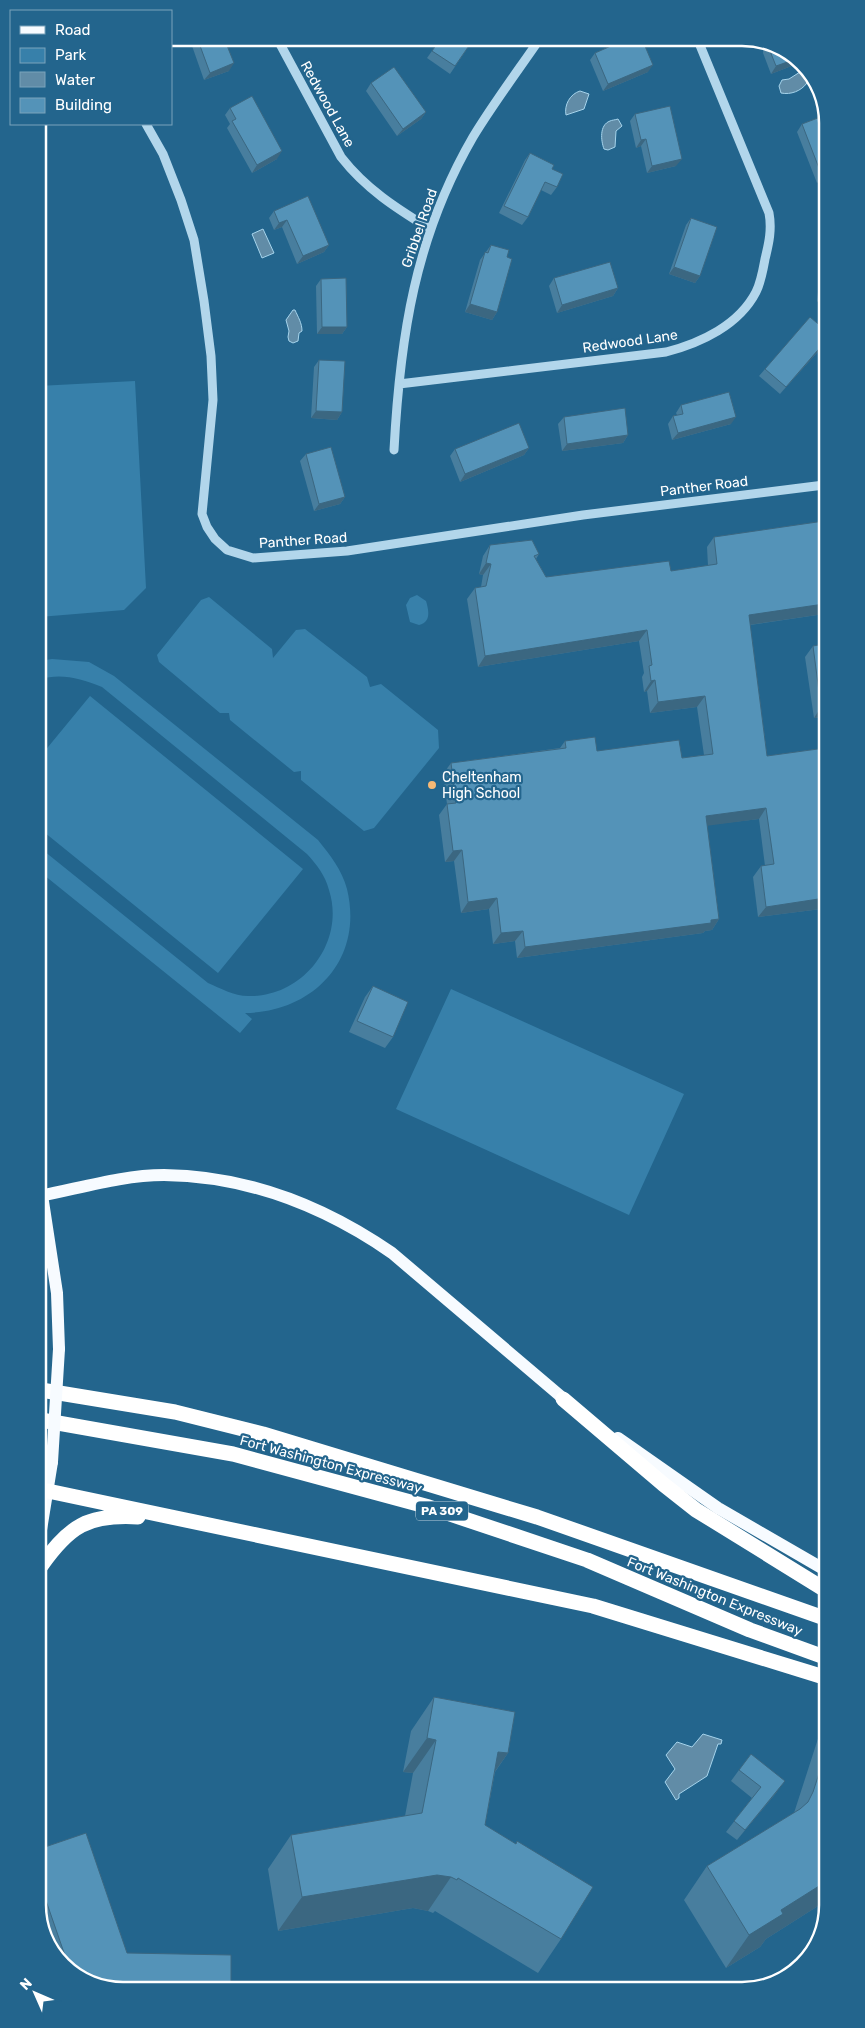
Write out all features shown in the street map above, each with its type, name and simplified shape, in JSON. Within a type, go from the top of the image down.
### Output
[{"type":"highway","name":"Fort Washington Expressway","points":[[46,1391],[175,1412],[263,1434],[536,1517],[819,1616]]},
{"type":"highway","points":[[563,1399],[696,1510],[819,1586]]},
{"type":"highway","name":"Fort Washington Expressway","points":[[46,1421],[233,1454],[429,1507],[587,1560],[750,1630],[819,1655]]},
{"type":"highway","points":[[46,1490],[593,1606],[819,1676]]},
{"type":"highway","points":[[46,1559],[56,1544],[66,1535],[79,1526],[99,1518],[122,1516],[180,1519]]},
{"type":"main road","points":[[46,1195],[131,1178],[163,1175],[199,1177],[284,1195],[322,1211],[361,1232],[392,1253],[563,1399],[718,1508],[819,1565]]},
{"type":"main road","points":[[46,1222],[57,1293],[59,1349],[57,1406],[52,1462],[46,1483]]},
{"type":"street","name":"Redwood Lane","points":[[281,46],[340,157],[348,167],[371,190],[430,229]]},
{"type":"street","name":"Gribbel Road","points":[[394,450],[402,342],[420,259],[430,229],[451,179],[473,137],[535,46]]},
{"type":"street","name":"Redwood Lane","points":[[399,384],[666,352],[707,338],[735,318],[748,305],[760,281],[769,242],[770,213],[700,46]]},
{"type":"street","name":"Panther Road","points":[[147,125],[163,154],[194,240],[211,356],[213,400],[202,514],[207,527],[215,539],[227,550],[253,558],[347,551],[583,515],[819,486]]},
{"type":"green space","points":[[135,381],[146,588],[124,610],[46,616],[46,386]]},
{"type":"green space","points":[[417,595],[426,601],[428,612],[426,621],[419,625],[410,622],[406,605],[410,598]]},
{"type":"green space","points":[[209,597],[272,649],[273,658],[296,630],[305,629],[367,677],[370,687],[381,684],[438,730],[439,748],[374,828],[364,831],[301,780],[301,771],[294,772],[230,720],[229,713],[220,713],[159,662],[157,655],[201,600]]},
{"type":"green space","points":[[46,660],[89,662],[114,676],[318,840],[342,875],[347,889],[350,914],[348,938],[340,959],[328,977],[312,992],[292,1003],[270,1010],[245,1013],[252,1019],[240,1033],[46,877],[46,853],[208,983],[238,995],[268,994],[286,988],[302,977],[315,964],[325,947],[331,929],[333,910],[329,890],[320,870],[307,854],[102,687],[71,677],[46,677]]},
{"type":"green space","points":[[90,696],[303,869],[218,973],[46,834],[46,749]]},
{"type":"green space","points":[[451,989],[684,1094],[629,1215],[396,1109]]},
{"type":"water","points":[[799,72],[807,83],[792,93],[781,93],[779,86],[782,80],[789,79]]},
{"type":"water","points":[[580,91],[589,94],[584,109],[566,115],[568,100],[576,92]]},
{"type":"water","points":[[618,119],[622,126],[616,131],[615,147],[608,150],[604,149],[602,130],[606,123]]},
{"type":"water","points":[[263,229],[274,253],[262,258],[252,234]]},
{"type":"water","points":[[295,310],[300,320],[302,331],[299,333],[298,341],[293,343],[289,341],[286,320]]},
{"type":"water","points":[[703,1734],[722,1740],[721,1744],[718,1744],[707,1776],[679,1794],[679,1798],[676,1800],[665,1782],[675,1769],[666,1755],[677,1742],[692,1747]]},
{"type":"building","points":[[200,46],[227,46],[234,63],[210,73]]},
{"type":"building","points":[[436,46],[469,46],[455,66],[432,51]]},
{"type":"building","points":[[611,46],[645,46],[653,65],[608,84],[595,53]]},
{"type":"building","points":[[770,52],[788,62],[776,66]]},
{"type":"building","points":[[394,67],[426,112],[403,129],[371,83]]},
{"type":"building","points":[[252,96],[282,151],[257,165],[232,121],[236,119],[230,108]]},
{"type":"building","points":[[670,106],[682,159],[652,166],[646,139],[641,140],[635,114]]},
{"type":"building","points":[[818,118],[819,168],[802,124]]},
{"type":"building","points":[[530,153],[554,165],[552,169],[563,174],[557,187],[545,182],[528,217],[504,206]]},
{"type":"building","points":[[308,196],[329,245],[303,256],[287,220],[279,223],[274,211]]},
{"type":"building","points":[[691,218],[717,227],[700,276],[674,267]]},
{"type":"building","points":[[491,245],[509,250],[507,257],[512,259],[497,312],[470,304],[485,252],[488,253]]},
{"type":"building","points":[[610,262],[618,288],[562,305],[554,278]]},
{"type":"building","points":[[346,278],[347,327],[322,327],[321,279]]},
{"type":"building","points":[[810,317],[819,325],[819,349],[786,387],[765,369]]},
{"type":"building","points":[[319,360],[345,361],[342,412],[316,411]]},
{"type":"building","points":[[729,392],[736,417],[678,433],[673,416],[683,414],[681,405]]},
{"type":"building","points":[[625,408],[628,435],[567,444],[564,417]]},
{"type":"building","points":[[519,423],[529,448],[465,474],[455,449]]},
{"type":"building","points":[[331,447],[345,497],[319,504],[306,454]]},
{"type":"building","points":[[819,522],[819,605],[749,615],[767,756],[819,749],[819,899],[766,907],[761,866],[774,864],[766,808],[706,816],[719,919],[711,920],[711,923],[525,947],[523,931],[501,933],[497,898],[468,902],[462,850],[453,851],[447,804],[456,803],[451,763],[566,748],[565,741],[595,737],[597,751],[679,740],[682,758],[713,754],[705,696],[658,702],[655,680],[651,681],[649,666],[652,665],[647,630],[485,656],[475,588],[486,586],[491,564],[486,563],[490,545],[532,540],[539,554],[534,556],[546,577],[669,561],[671,571],[717,564],[714,537]]},
{"type":"building","points":[[819,645],[819,692],[813,646]]},
{"type":"building","points":[[373,986],[408,1002],[393,1037],[357,1021]]},
{"type":"building","points":[[434,1697],[515,1712],[508,1753],[498,1752],[485,1825],[516,1844],[517,1841],[593,1887],[561,1939],[458,1878],[457,1880],[437,1875],[302,1897],[291,1835],[422,1813],[436,1740],[427,1738]]},
{"type":"building","points":[[751,1754],[785,1781],[745,1830],[734,1821],[761,1787],[739,1770]]},
{"type":"building","points":[[819,1774],[819,1886],[781,1910],[783,1914],[749,1935],[707,1866],[800,1809],[808,1802]]},
{"type":"building","points":[[86,1833],[127,1953],[231,1955],[231,1982],[118,1982],[94,1976],[76,1966],[65,1954],[46,1901],[46,1847]]},
{"type":"place","name":"Cheltenham High School","points":[[432,785]]}]
